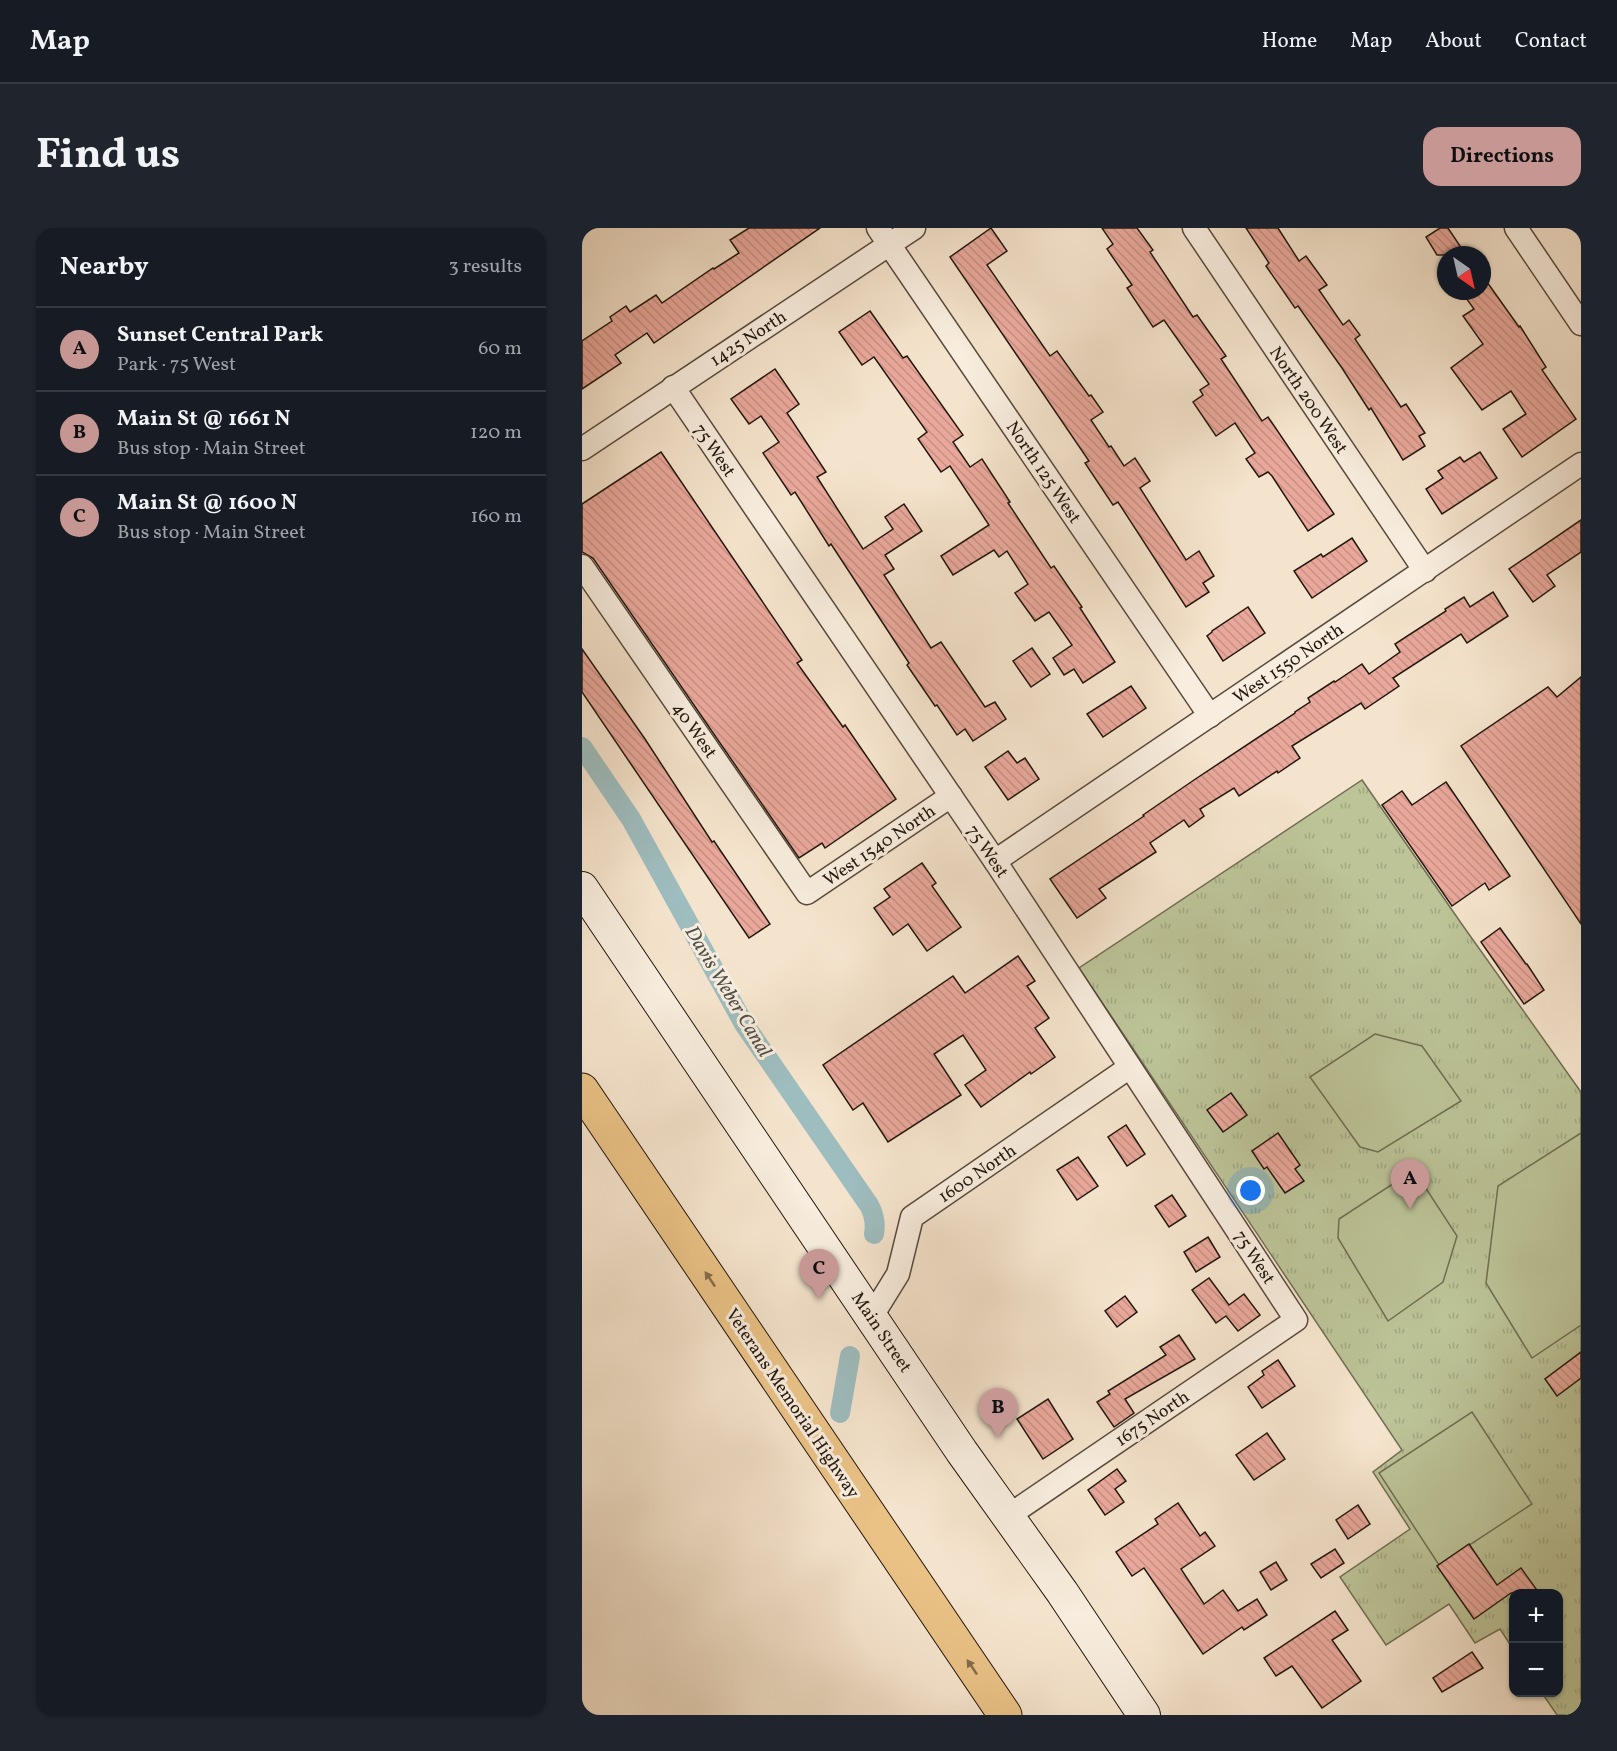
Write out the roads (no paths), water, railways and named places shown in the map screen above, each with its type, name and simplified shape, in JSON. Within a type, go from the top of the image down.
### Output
[{"type":"highway","name":"Veterans Memorial Highway","points":[[582,1090],[1005,1715]]},
{"type":"main road","name":"Main Street","points":[[582,888],[962,1452],[1062,1593],[1144,1715]]},
{"type":"street","name":"1425 North","points":[[582,449],[884,236],[914,228]]},
{"type":"street","name":"North 200 West","points":[[1194,228],[1425,571]]},
{"type":"street","points":[[1516,228],[1581,324]]},
{"type":"street","name":"North 125 West","points":[[884,236],[1210,716]]},
{"type":"street","name":"75 West","points":[[673,387],[995,861],[1296,1320]]},
{"type":"street","name":"West 1550 North","points":[[995,861],[1581,464]]},
{"type":"street","name":"40 West","points":[[582,566],[807,893]]},
{"type":"street","name":"West 1540 North","points":[[807,893],[951,796]]},
{"type":"street","name":"1600 North","points":[[872,1316],[898,1274],[912,1217],[1130,1067]]},
{"type":"street","name":"1675 North","points":[[1008,1516],[1296,1320]]},
{"type":"waterway","name":"Davis Weber Canal","points":[[582,747],[631,819],[744,1024],[869,1205],[874,1219],[874,1234]]},
{"type":"waterway","points":[[840,1413],[850,1356]]},
{"type":"place","name":"Sunset Central Park","points":[[1410,1209]]},
{"type":"place","name":"Main St @ 1600 N","points":[[819,1299]]},
{"type":"place","name":"Main St @ 1661 N","points":[[998,1438]]}]
